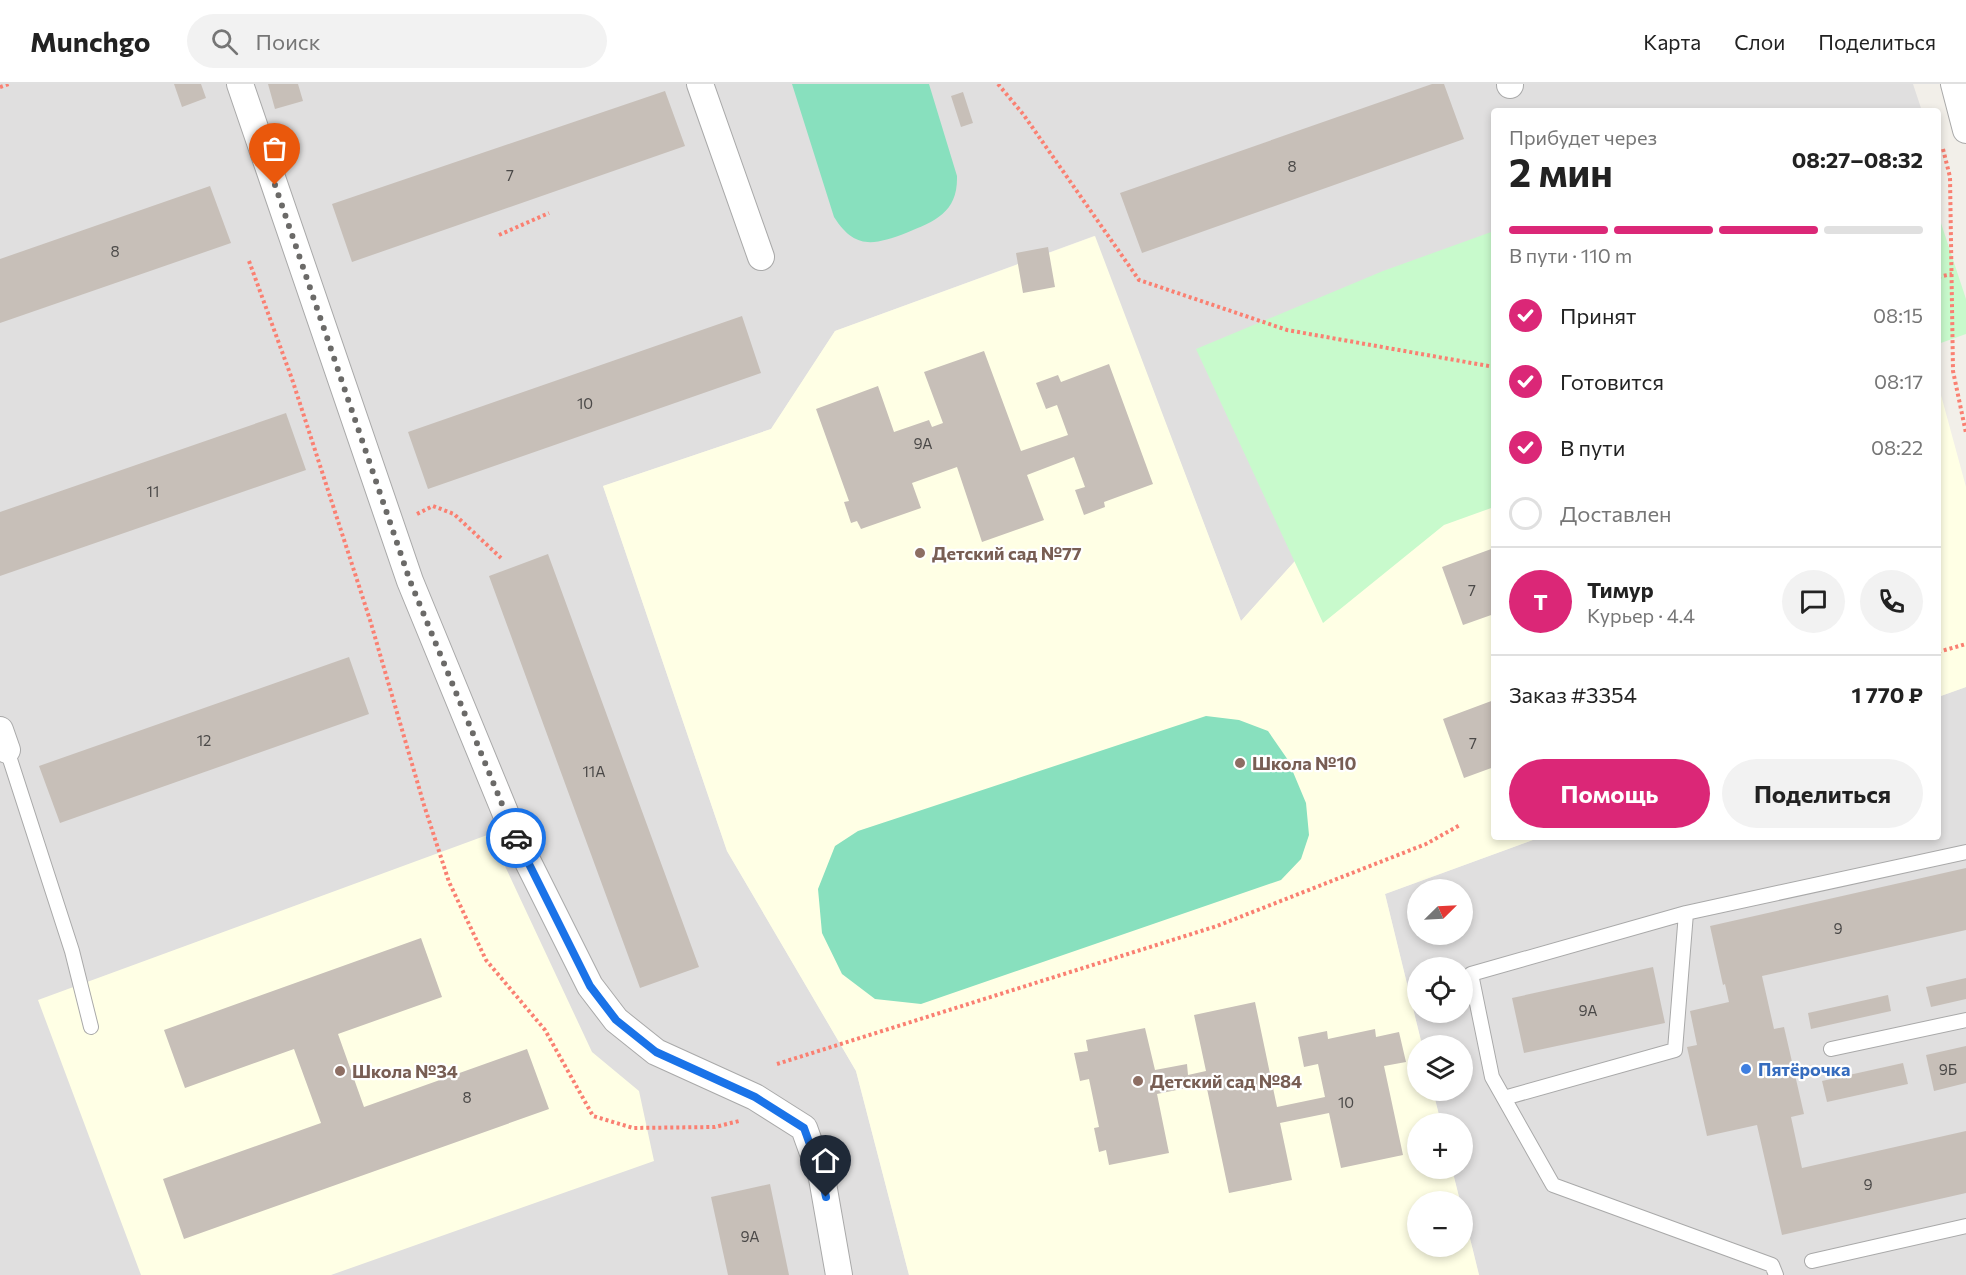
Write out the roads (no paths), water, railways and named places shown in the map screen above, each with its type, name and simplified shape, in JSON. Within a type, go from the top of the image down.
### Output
[{"type":"street","points":[[240,84],[410,581],[506,817],[590,986],[616,1020],[656,1052],[755,1097],[804,1128],[822,1178],[839,1275]]},
{"type":"street","points":[[700,84],[761,257]]},
{"type":"street","points":[[1954,84],[1966,130]]},
{"type":"lane","points":[[4,740],[72,951],[90,1028]]},
{"type":"lane","points":[[1776,1275],[1772,1265],[1553,1185],[1492,1077],[1471,974],[1686,913],[1966,852]]},
{"type":"lane","points":[[1504,1098],[1674,1050],[1686,913]]},
{"type":"lane","points":[[1831,1049],[1966,1020]]},
{"type":"lane","points":[[1812,1262],[1966,1226]]},
{"type":"place","name":"Детский сад №77","points":[[920,553]]},
{"type":"place","name":"Школа №10","points":[[1240,763]]},
{"type":"place","name":"Пятёрочка","points":[[1746,1069]]},
{"type":"place","name":"Школа №34","points":[[340,1071]]},
{"type":"place","name":"Детский сад №84","points":[[1138,1081]]}]
